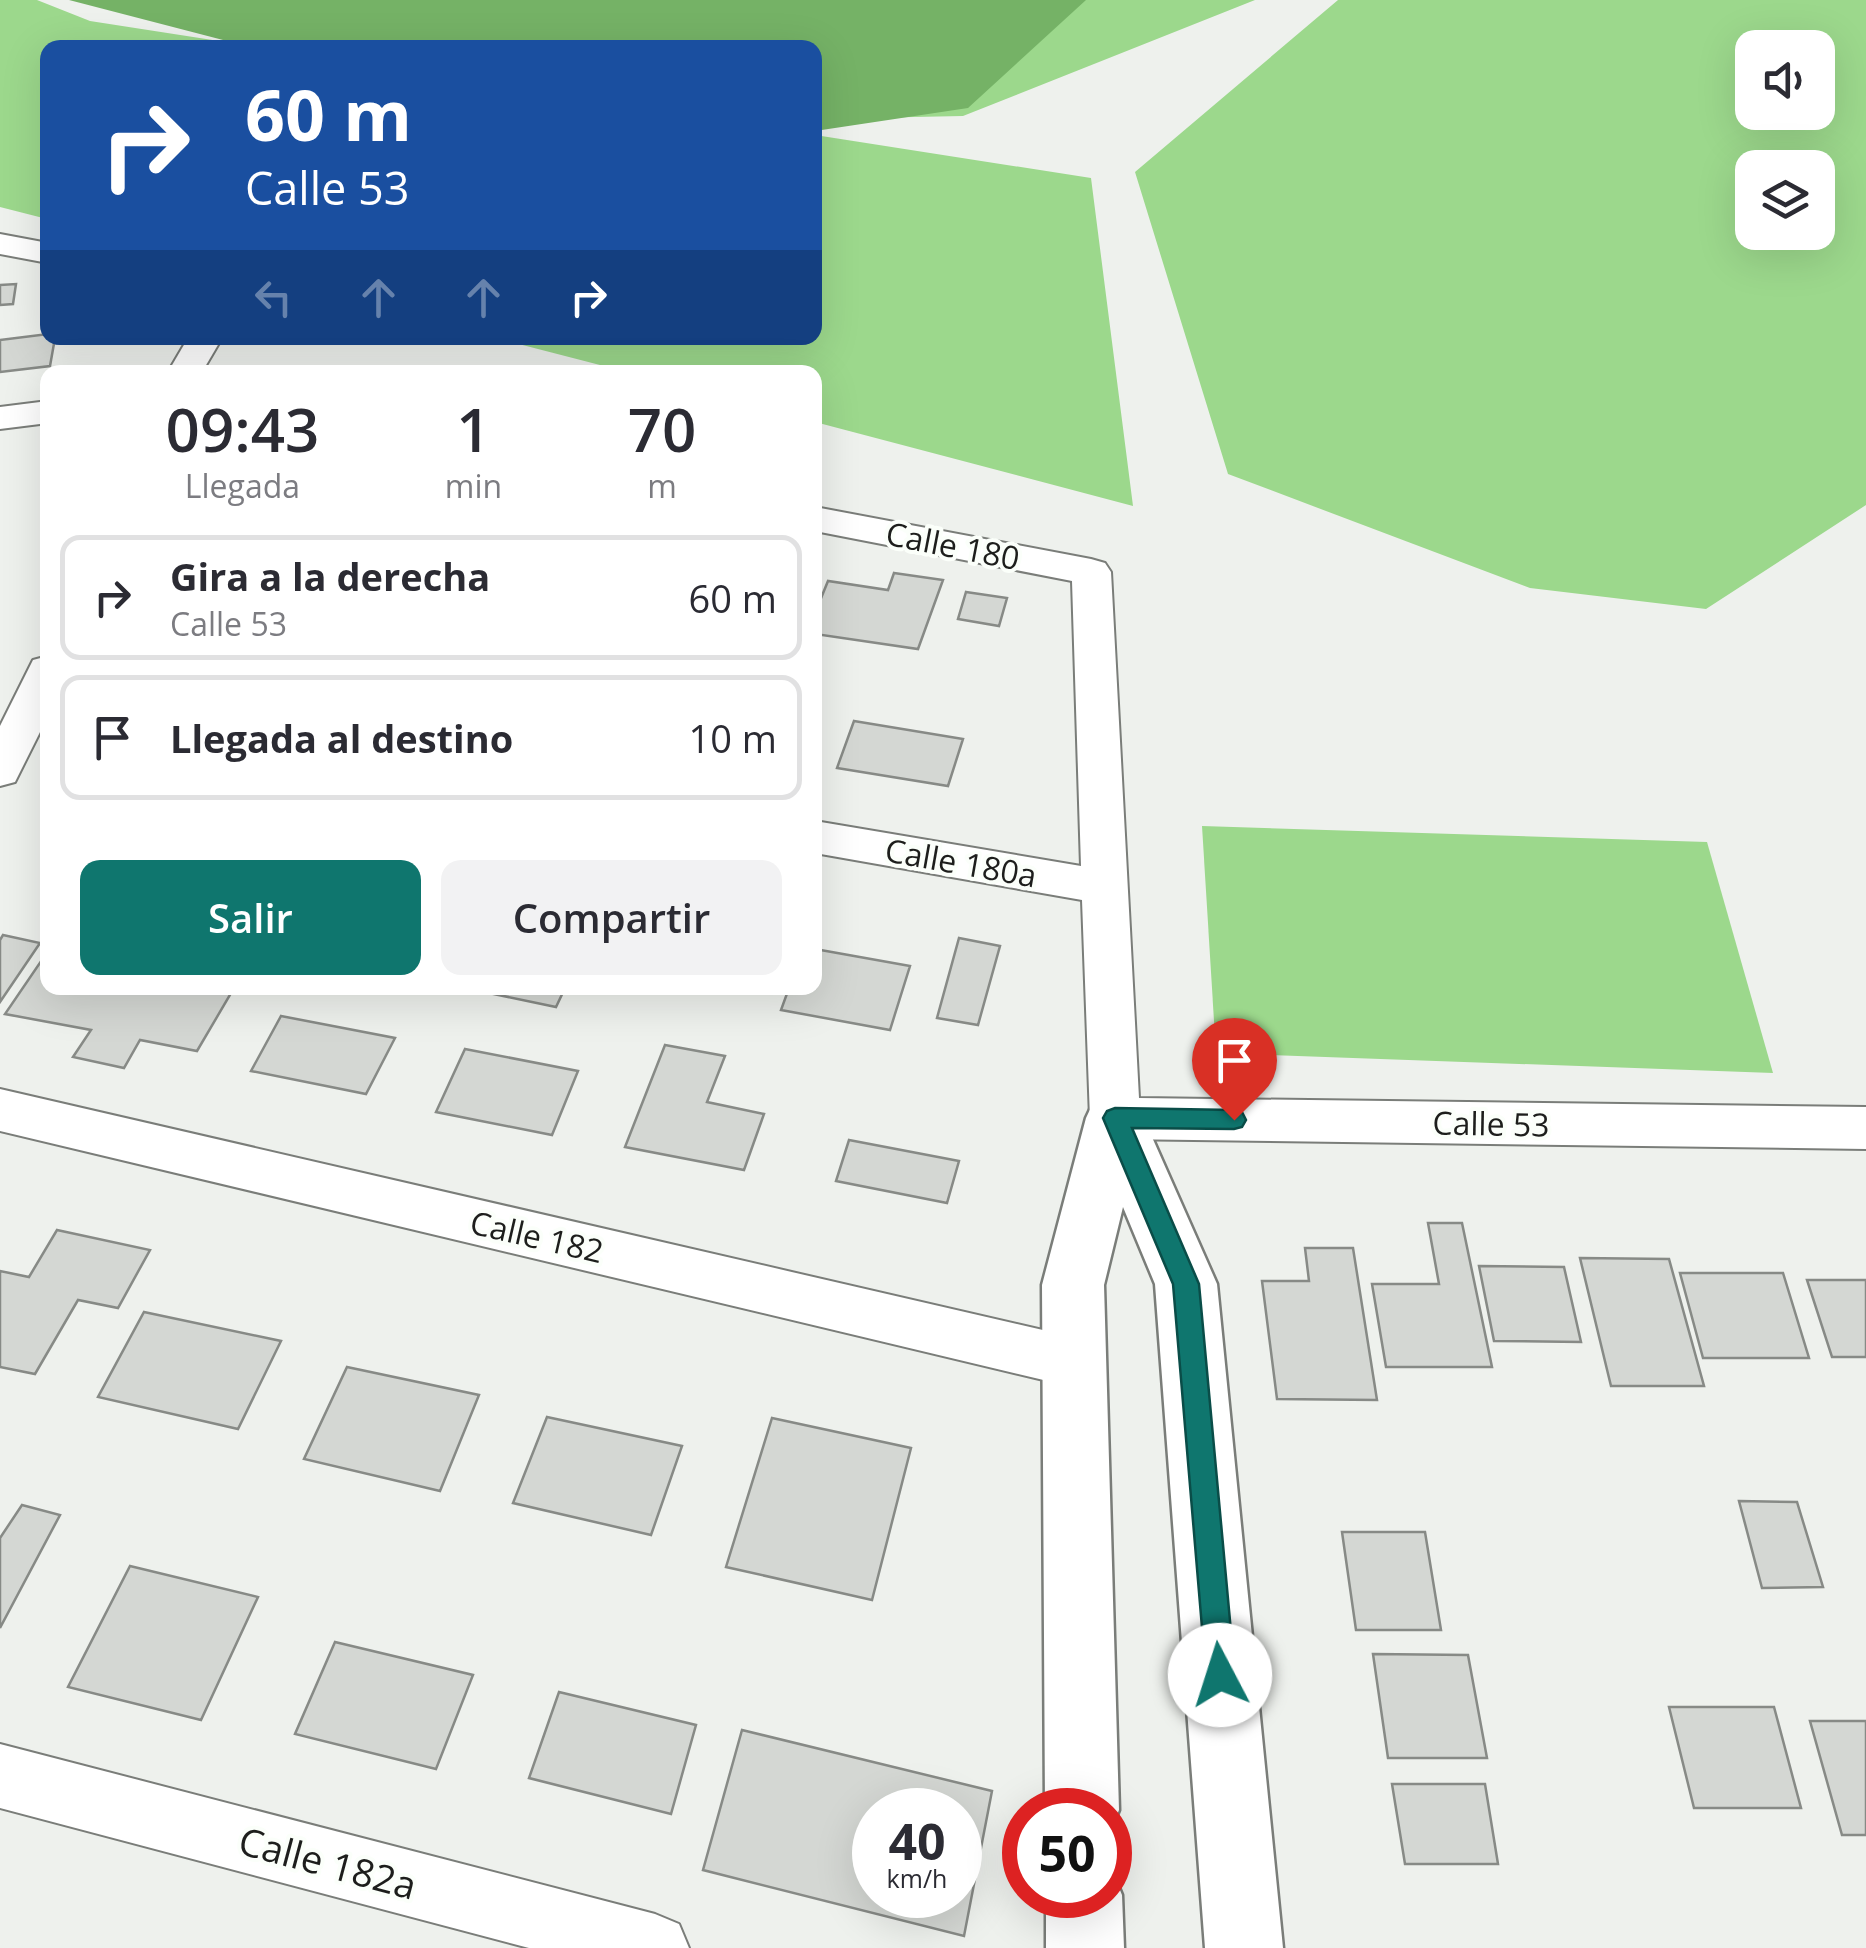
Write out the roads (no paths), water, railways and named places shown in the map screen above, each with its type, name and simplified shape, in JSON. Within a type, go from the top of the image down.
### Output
[{"type":"main road","points":[[1082,1788],[1073,1285],[1115,1118]]},
{"type":"main road","points":[[1115,1118],[1186,1284],[1244,1948]]},
{"type":"main road","points":[[1084,1918],[1084,1948]]},
{"type":"street","points":[[0,244],[40,252]]},
{"type":"street","points":[[0,418],[40,413]]},
{"type":"street","name":"Calle 180","points":[[822,520],[1092,572],[1106,887]]},
{"type":"street","points":[[0,772],[32,696]]},
{"type":"street","name":"Calle 180a","points":[[822,838],[1106,887]]},
{"type":"street","points":[[1106,887],[1115,1118]]},
{"type":"street","name":"Calle 182","points":[[0,1110],[1073,1362]]},
{"type":"street","name":"Calle 53","points":[[1115,1118],[1866,1128]]},
{"type":"street","name":"Calle 182a","points":[[0,1776],[656,1948]]}]
